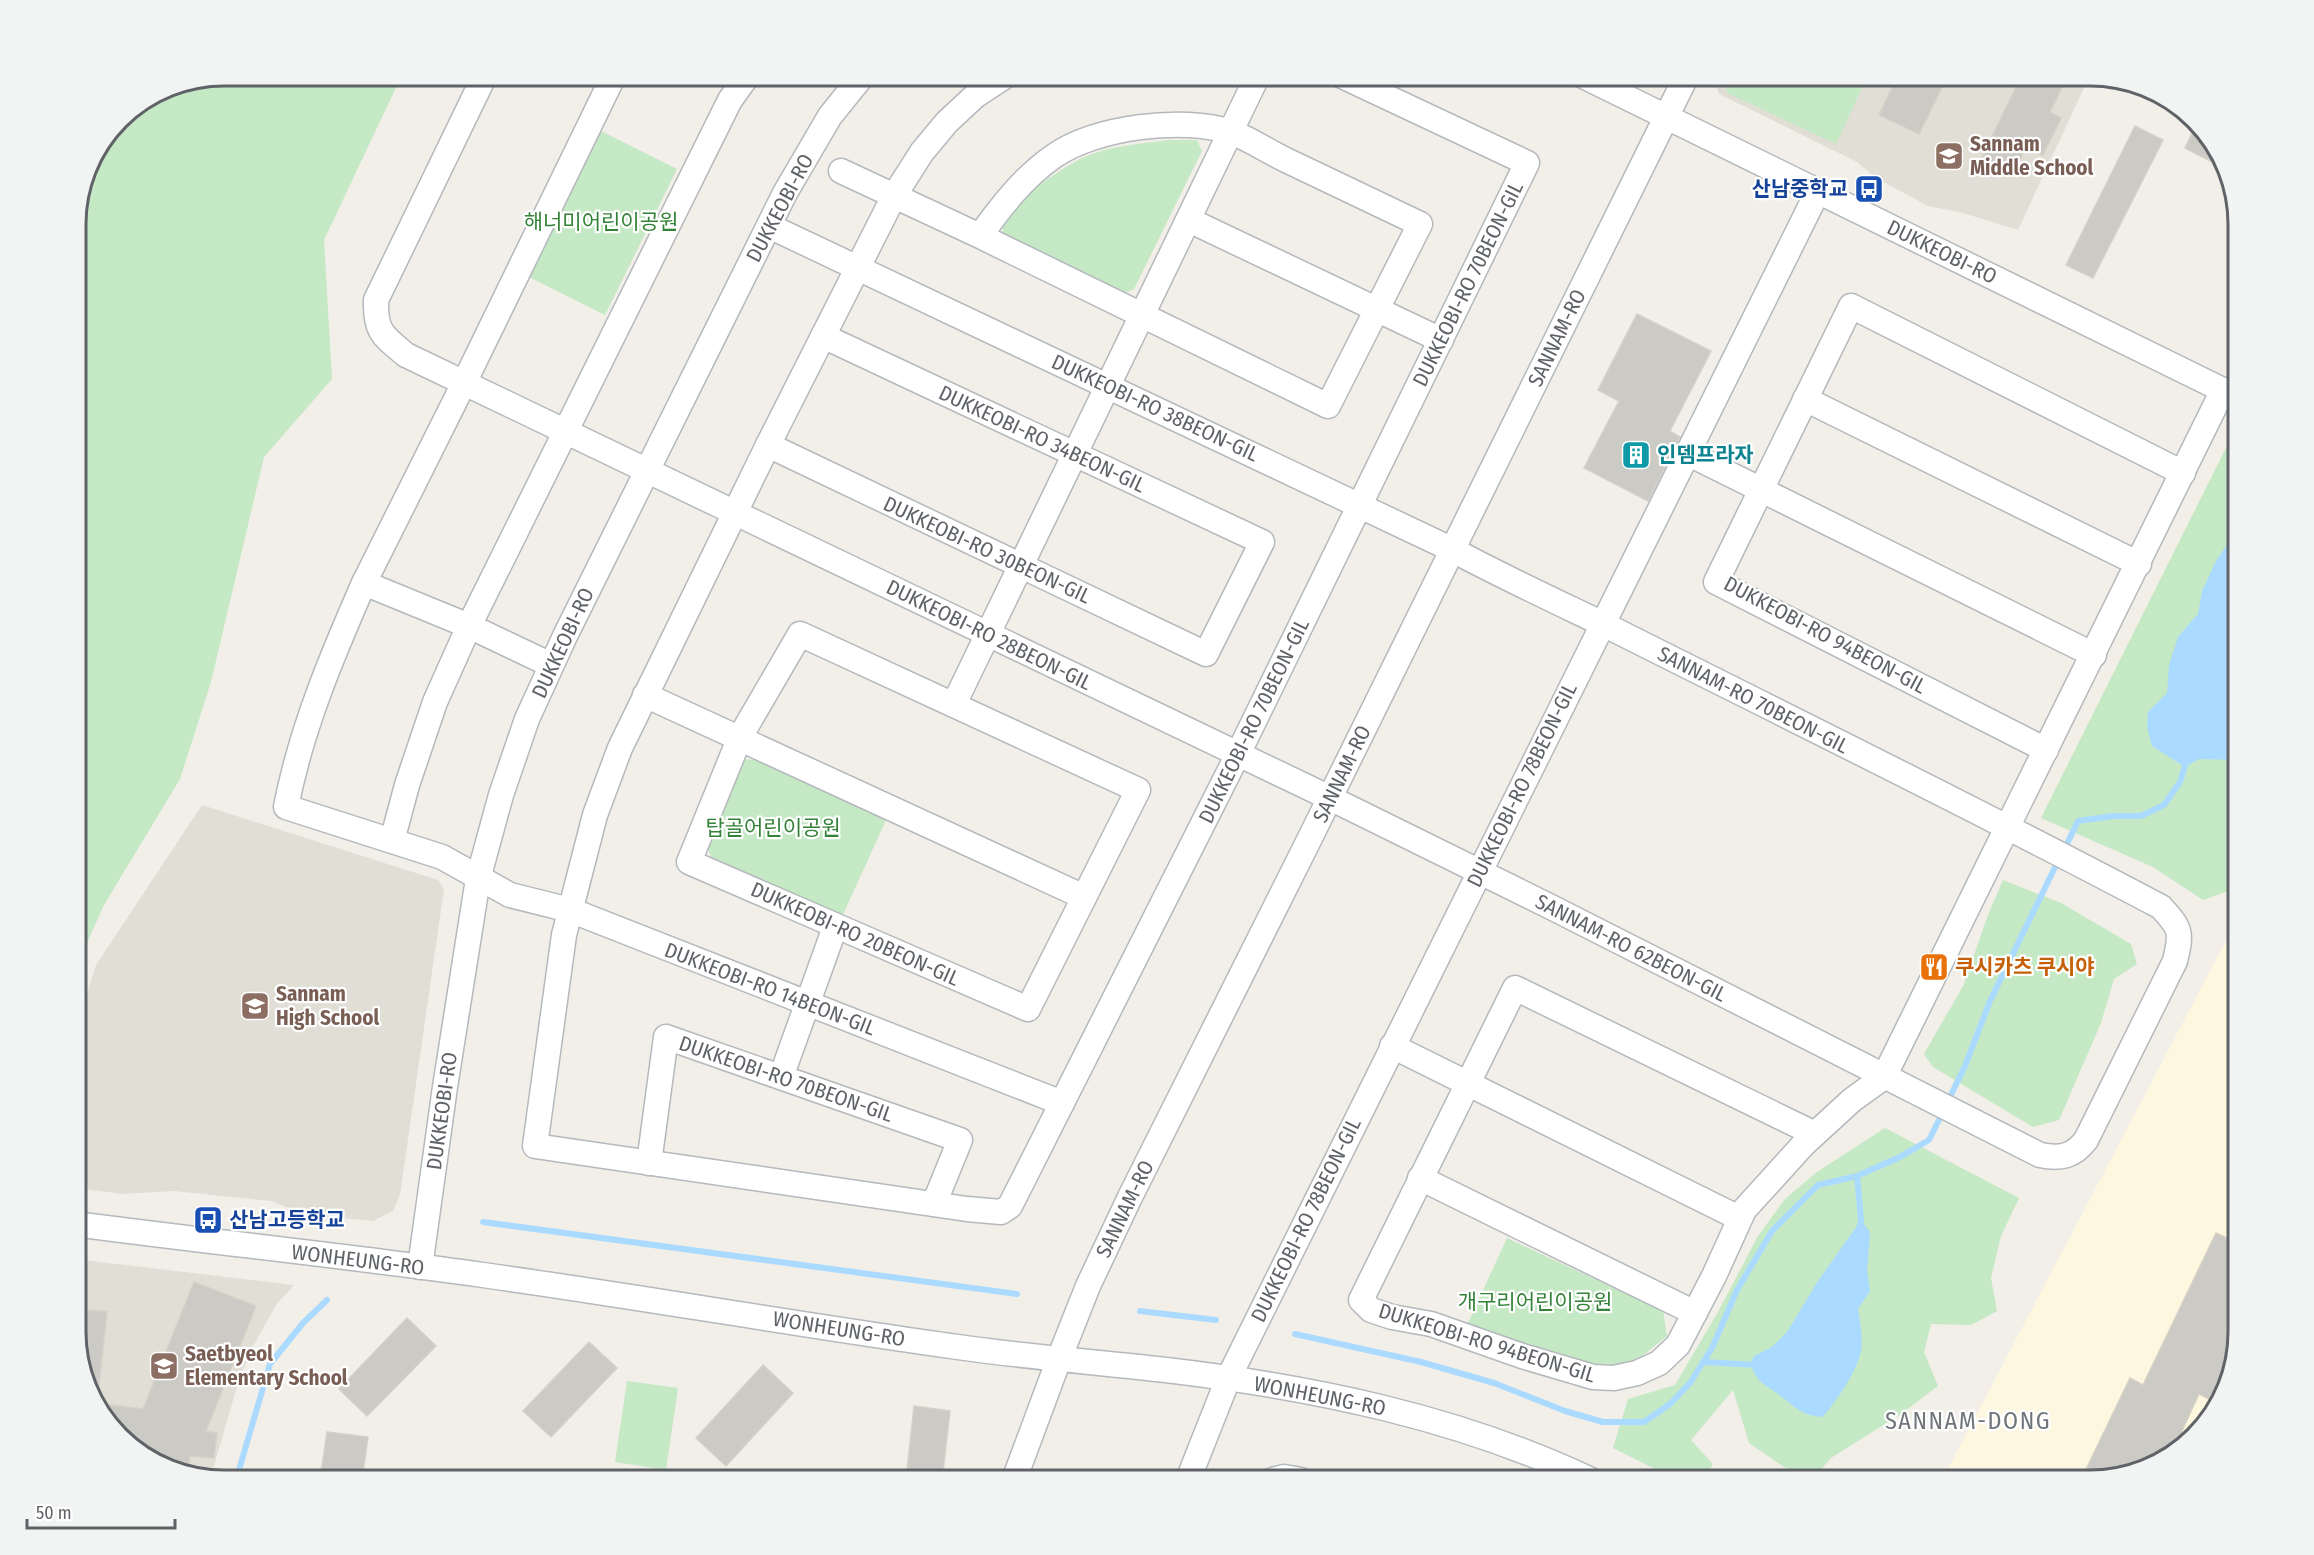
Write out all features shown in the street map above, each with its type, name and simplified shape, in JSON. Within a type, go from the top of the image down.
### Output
[{"type":"street","name":"DUKKEOBI-RO 28BEON-GIL","points":[[480,86],[376,300],[376,318],[384,336],[406,355],[1330,798]]},
{"type":"street","points":[[551,665],[469,626],[364,583],[608,86]]},
{"type":"street","points":[[392,841],[407,785],[435,702],[469,626],[730,100],[740,86]]},
{"type":"street","name":"DUKKEOBI-RO","points":[[420,1267],[450,1053],[478,879],[501,795],[527,719],[551,665],[785,193],[830,116],[854,86]]},
{"type":"street","points":[[570,910],[595,815],[620,748],[857,267],[894,196],[922,152],[947,122],[975,96],[990,86]]},
{"type":"street","points":[[954,704],[1253,86]]},
{"type":"street","name":"DUKKEOBI-RO 70BEON-GIL","points":[[570,910],[564,935],[536,1146],[934,1204],[1001,1212],[1010,1206],[1239,754],[1527,162],[1364,86]]},
{"type":"street","name":"DUKKEOBI-RO","points":[[1604,86],[2228,393]]},
{"type":"street","name":"SANNAM-RO","points":[[1018,1470],[1088,1286],[1130,1197],[1682,86]]},
{"type":"street","points":[[841,171],[980,236],[1328,406],[1420,224],[1231,132],[1191,125],[1161,124],[1126,129],[1086,141],[1056,155],[1023,183],[980,236]]},
{"type":"street","name":"DUKKEOBI-RO 78BEON-GIL","points":[[1192,1470],[1228,1379],[1818,191]]},
{"type":"street","points":[[1189,220],[1441,340]]},
{"type":"street","name":"DUKKEOBI-RO 38BEON-GIL","points":[[769,225],[1453,550]]},
{"type":"street","name":"DUKKEOBI-RO 94BEON-GIL","points":[[2046,750],[1716,582],[1851,306],[2183,472]]},
{"type":"street","name":"DUKKEOBI-RO 34BEON-GIL","points":[[823,336],[1262,542],[1206,654]]},
{"type":"street","points":[[1806,399],[2139,564]]},
{"type":"street","name":"DUKKEOBI-RO 94BEON-GIL","points":[[1420,1178],[1361,1300],[1371,1310],[1392,1317],[1431,1324],[1522,1356],[1593,1377],[1614,1378],[1637,1373],[1659,1363],[1678,1345],[1714,1276],[1739,1218],[1768,1182],[1815,1134],[1852,1100],[1884,1077],[2183,472],[2228,399]]},
{"type":"street","name":"DUKKEOBI-RO 30BEON-GIL","points":[[768,445],[1206,654]]},
{"type":"street","points":[[1687,453],[2094,655]]},
{"type":"street","name":"SANNAM-RO 70BEON-GIL","points":[[1453,550],[1526,589],[1602,624],[2161,907],[2174,922],[2180,937],[2175,961],[2089,1135],[2079,1149],[2068,1156],[2057,1159],[2040,1155],[2019,1145]]},
{"type":"street","name":"DUKKEOBI-RO 14BEON-GIL","points":[[364,583],[322,680],[293,770],[286,807],[442,857],[510,895],[570,910],[1062,1103]]},
{"type":"street","name":"DUKKEOBI-RO 20BEON-GIL","points":[[800,634],[954,704],[1138,790],[1028,1009],[689,862],[740,737],[800,634]]},
{"type":"street","points":[[645,695],[1084,897]]},
{"type":"street","name":"SANNAM-RO 62BEON-GIL","points":[[1330,798],[2019,1145]]},
{"type":"street","points":[[781,1077],[835,927]]},
{"type":"street","points":[[1695,1313],[1420,1178],[1515,988],[1815,1134]]},
{"type":"street","name":"DUKKEOBI-RO 70BEON-GIL","points":[[649,1163],[666,1037],[960,1140],[934,1204]]},
{"type":"street","points":[[1392,1046],[1739,1218]]},
{"type":"street","name":"WONHEUNG-RO","points":[[86,1225],[481,1275],[962,1348],[1170,1370],[1228,1379],[1374,1405],[1470,1432],[1539,1455],[1570,1470]]},
{"type":"shaded area","name":"Sannam Middle School","points":[[1716,86],[2085,86],[2018,230],[1963,213],[1928,206],[1876,178],[1857,162],[1719,94]]},
{"type":"shaded area","name":"Sannam High School","points":[[202,805],[438,880],[444,889],[400,1195],[393,1211],[373,1221],[306,1215],[271,1201],[174,1191],[123,1194],[86,1189],[86,997],[96,965]]},
{"type":"shaded area","points":[[2228,937],[2228,1331],[2224,1367],[2214,1392],[2194,1422],[2174,1441],[2143,1459],[2126,1465],[2090,1470],[1947,1470]]},
{"type":"shaded area","name":"Saetbyeol Elementary School","points":[[86,1260],[294,1285],[276,1305],[252,1348],[238,1383],[213,1469],[188,1465],[171,1459],[147,1446],[133,1435],[109,1408],[90,1367],[86,1340]]},
{"type":"green space","points":[[215,86],[397,86],[324,240],[332,379],[264,457],[211,682],[180,779],[104,905],[86,945],[86,215],[90,188],[96,171],[114,140],[126,126],[155,104],[188,90]]},
{"type":"green space","points":[[1726,86],[1863,86],[1836,144],[1727,93]]},
{"type":"green space","name":"해너미어린이공원","points":[[597,129],[677,169],[605,315],[525,275]]},
{"type":"green space","points":[[1168,140],[1197,140],[1202,151],[1134,289],[1118,296],[1004,239],[1002,226],[1007,212],[1030,191],[1065,168],[1082,158],[1102,151]]},
{"type":"green space","points":[[2228,444],[2228,891],[2203,900],[2153,867],[2041,818]]},
{"type":"green space","name":"탑골어린이공원","points":[[765,759],[886,820],[841,919],[715,867],[704,839],[734,760]]},
{"type":"green space","points":[[2003,880],[2061,903],[2131,944],[2137,964],[2114,979],[2101,1023],[2059,1120],[2033,1127],[1933,1067],[1924,1054],[1963,986]]},
{"type":"green space","points":[[1885,1128],[2019,1198],[2001,1236],[1991,1278],[1997,1311],[1971,1325],[1931,1324],[1924,1352],[1938,1386],[1901,1414],[1831,1458],[1820,1470],[1794,1470],[1784,1467],[1749,1443],[1733,1390],[1691,1440],[1713,1464],[1709,1470],[1657,1470],[1613,1448],[1628,1399],[1675,1385],[1718,1312],[1758,1236],[1785,1199],[1817,1172]]},
{"type":"green space","name":"개구리어린이공원","points":[[1507,1238],[1663,1311],[1667,1336],[1640,1358],[1605,1368],[1514,1343],[1468,1323]]},
{"type":"green space","points":[[627,1381],[678,1388],[666,1470],[615,1462]]},
{"type":"water","points":[[2228,543],[2228,760],[2199,759],[2185,767],[2152,746],[2147,727],[2148,712],[2167,693],[2169,665],[2178,637],[2198,614],[2202,591],[2216,561]]},
{"type":"water","points":[[1861,1220],[1870,1232],[1867,1271],[1870,1291],[1858,1309],[1861,1335],[1859,1360],[1840,1394],[1823,1417],[1808,1414],[1798,1410],[1762,1383],[1750,1364],[1754,1356],[1772,1347],[1787,1332],[1818,1281]]},
{"type":"building","points":[[1893,86],[1943,86],[1919,134],[1879,115]]},
{"type":"building","points":[[2017,86],[2063,86],[2050,112],[2061,118],[2043,155],[2026,147],[2011,178],[1979,163]]},
{"type":"building","points":[[2135,126],[2163,140],[2093,278],[2066,265]]},
{"type":"building","points":[[2193,132],[2214,163],[2185,148]]},
{"type":"building","points":[[1637,314],[1711,351],[1670,431],[1680,437],[1648,501],[1584,468],[1619,401],[1598,390]]},
{"type":"building","points":[[2216,1233],[2228,1239],[2227,1349],[2221,1376],[2210,1399],[2199,1394],[2182,1434],[2159,1451],[2126,1465],[2086,1470],[2130,1378],[2143,1385]]},
{"type":"building","points":[[194,1282],[256,1306],[206,1431],[217,1433],[214,1458],[190,1456],[189,1465],[163,1455],[133,1435],[107,1404],[143,1409]]},
{"type":"building","points":[[86,1310],[107,1312],[99,1389],[90,1367],[87,1349]]},
{"type":"building","points":[[407,1318],[436,1346],[367,1416],[339,1389]]},
{"type":"building","points":[[589,1342],[617,1368],[551,1437],[523,1411]]},
{"type":"building","points":[[763,1365],[793,1393],[726,1466],[696,1438]]},
{"type":"building","points":[[914,1406],[950,1411],[943,1470],[907,1470]]},
{"type":"building","points":[[327,1432],[368,1437],[363,1470],[321,1470]]},
{"type":"waterway","points":[[2064,850],[2078,821],[2113,816],[2141,816],[2164,805],[2180,782],[2187,759]]},
{"type":"waterway","points":[[1947,1103],[1965,1066],[1990,1001],[2059,859]]},
{"type":"waterway","points":[[1295,1334],[1421,1362],[1494,1383],[1565,1411],[1603,1422],[1644,1422],[1670,1404],[1690,1383],[1712,1348],[1737,1290],[1772,1231],[1818,1185],[1857,1176],[1900,1157],[1929,1140],[1943,1112]]},
{"type":"waterway","points":[[1857,1176],[1860,1226]]},
{"type":"waterway","points":[[483,1222],[1017,1294]]},
{"type":"waterway","points":[[239,1470],[270,1364],[303,1323],[327,1300]]},
{"type":"waterway","points":[[1140,1311],[1216,1320]]},
{"type":"waterway","points":[[1704,1362],[1757,1365]]},
{"type":"place","name":"Sannam Middle School","points":[[1949,156]]},
{"type":"place","name":"산남중학교","points":[[1869,189]]},
{"type":"place","name":"인뎀프라자","points":[[1636,455]]},
{"type":"place","name":"쿠시카츠 쿠시야","points":[[1934,967]]},
{"type":"place","name":"Sannam High School","points":[[255,1006]]},
{"type":"place","name":"산남고등학교","points":[[208,1220]]},
{"type":"place","name":"Saetbyeol Elementary School","points":[[164,1366]]},
{"type":"district","name":"SANNAM-DONG","points":[[1968,1421]]}]
